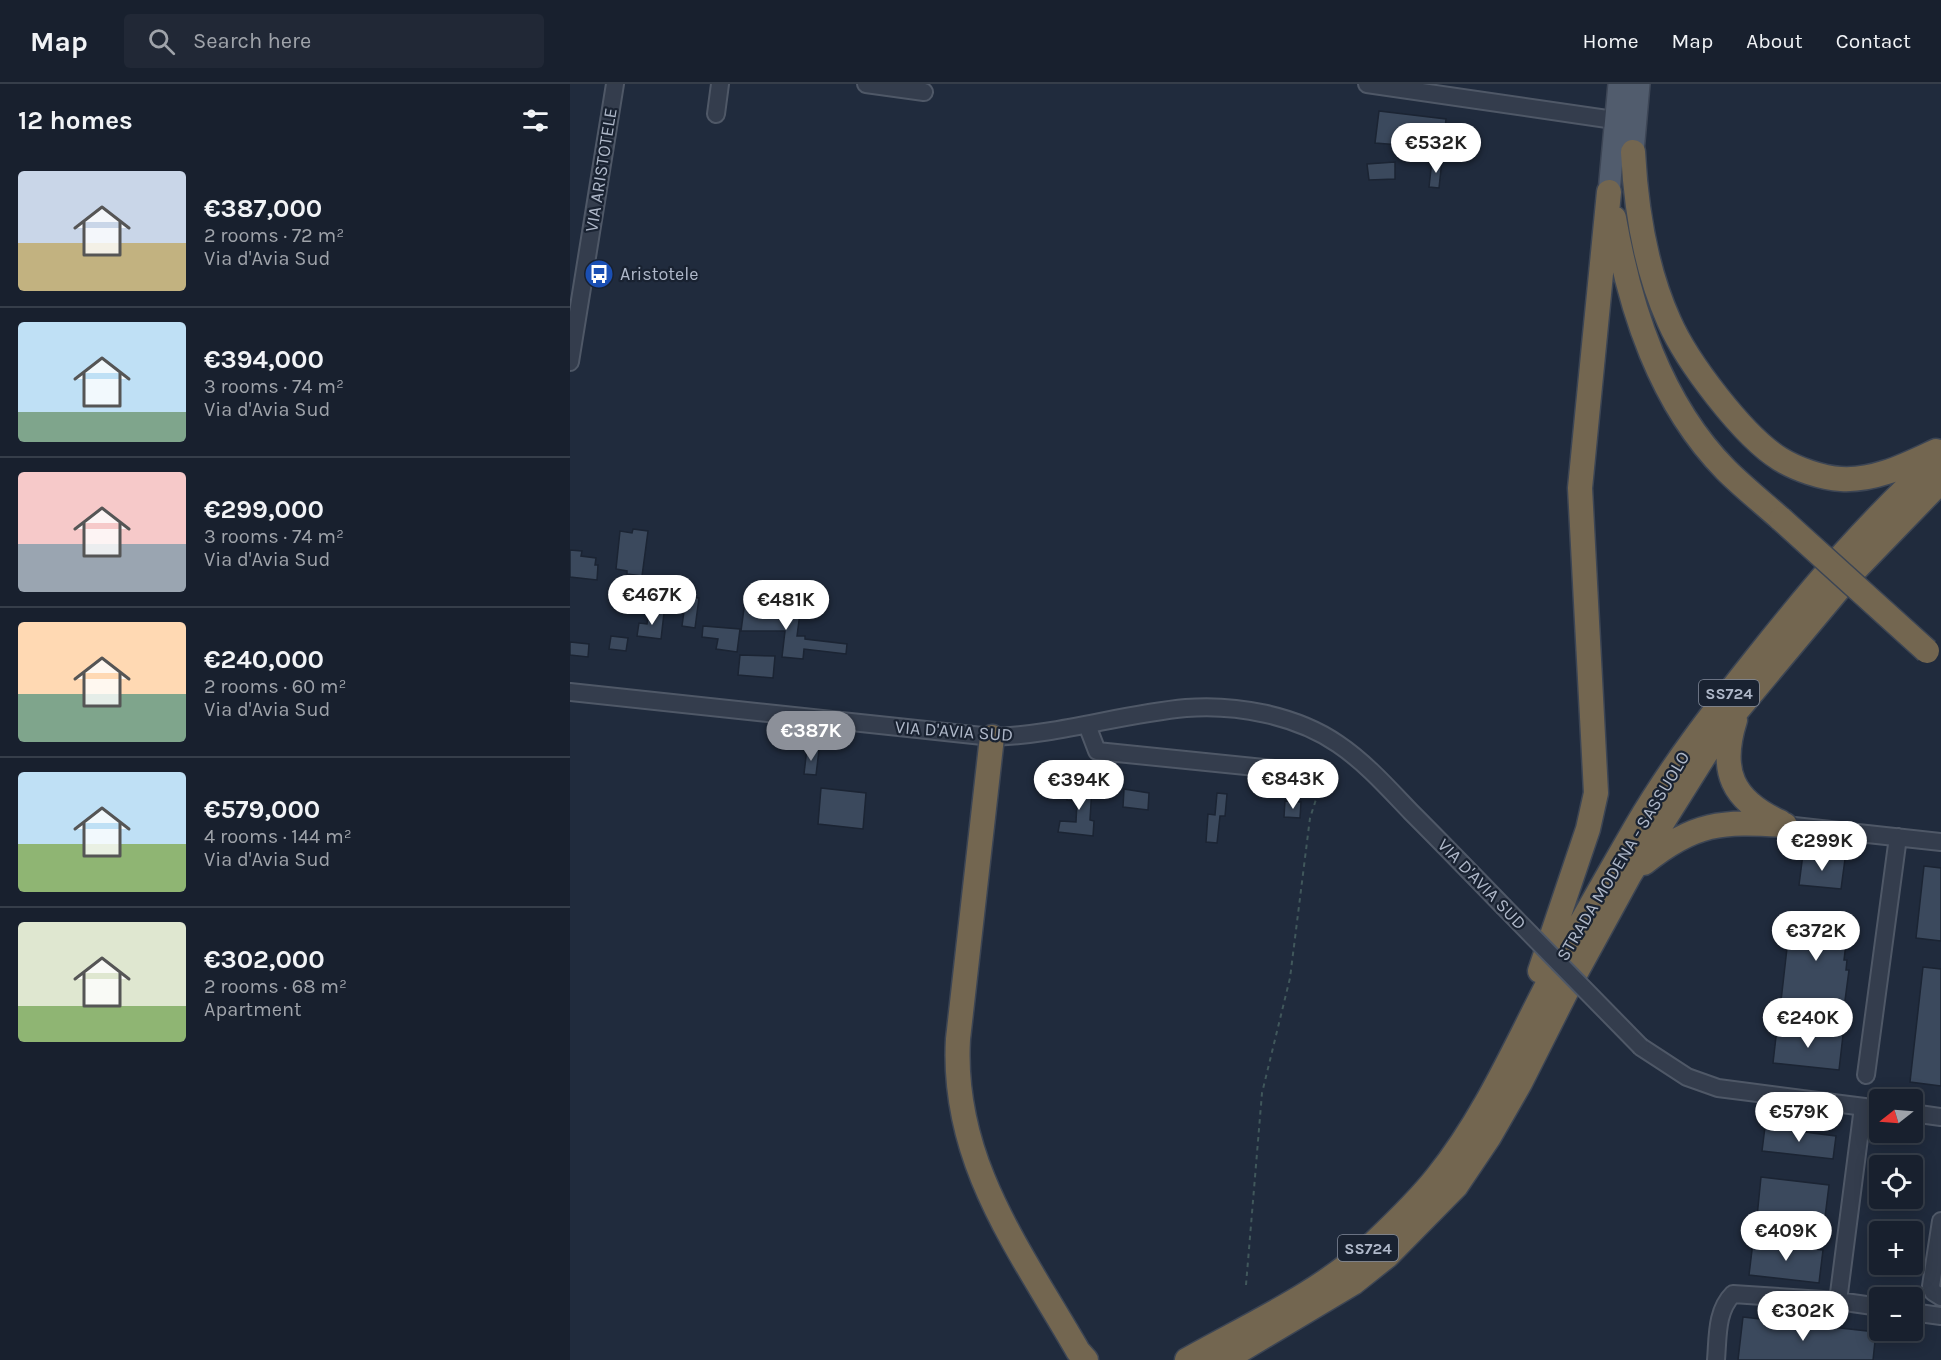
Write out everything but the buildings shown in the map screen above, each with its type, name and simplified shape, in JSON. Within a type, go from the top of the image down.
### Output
[{"type":"highway","points":[[1625,268],[1625,197],[1633,152]]},
{"type":"highway","points":[[1633,152],[1635,194],[1643,236],[1669,322],[1718,398],[1748,433],[1780,459],[1809,471],[1840,479],[1877,475],[1905,466],[1941,448]]},
{"type":"highway","points":[[1609,192],[1625,268],[1646,344],[1668,391],[1694,431],[1725,470],[1934,655]]},
{"type":"highway","points":[[1499,1080],[1531,998],[1580,852],[1596,793],[1580,488],[1609,192]]},
{"type":"highway","name":"STRADA MODENA - SASSUOLO","points":[[1553,996],[1638,825],[1689,744],[1802,601],[1866,530],[1941,456]]},
{"type":"highway","name":"STRADA MODENA - SASSUOLO","points":[[1553,996],[1706,753],[1739,708],[1851,574],[1941,481]]},
{"type":"highway","points":[[1907,514],[1941,499]]},
{"type":"highway","points":[[1739,708],[1730,735],[1729,772],[1736,789],[1749,805],[1785,825]]},
{"type":"highway","points":[[992,737],[958,1040],[956,1067],[959,1099],[975,1164],[989,1195],[1081,1357]]},
{"type":"highway","points":[[1630,874],[1663,848],[1701,828],[1745,823],[1785,825]]},
{"type":"highway","name":"SS724","points":[[1186,1360],[1311,1290],[1343,1269],[1374,1243],[1436,1178],[1468,1132],[1553,996]]},
{"type":"highway","name":"SS724","points":[[1224,1360],[1353,1283],[1387,1256],[1456,1186],[1489,1137],[1553,996]]},
{"type":"highway","points":[[1171,1360],[1242,1329]]},
{"type":"main road","points":[[1609,192],[1619,84]]},
{"type":"main road","points":[[1633,152],[1639,84]]},
{"type":"street","name":"VIA ARISTOTELE","points":[[570,362],[615,84]]},
{"type":"street","points":[[716,114],[720,84]]},
{"type":"street","points":[[866,84],[924,92]]},
{"type":"street","points":[[1367,84],[1614,120]]},
{"type":"street","name":"VIA D'AVIA SUD","points":[[570,692],[992,737],[1019,736],[1185,708],[1230,707],[1263,713],[1297,724],[1336,743],[1369,768],[1641,1047],[1687,1077],[1718,1088],[1869,1108]]},
{"type":"street","points":[[1087,725],[1097,752],[1324,774]]},
{"type":"street","points":[[1785,825],[1941,842]]},
{"type":"street","points":[[1866,1075],[1898,837]]},
{"type":"street","points":[[1923,1115],[1941,1117]]},
{"type":"street","points":[[1838,1302],[1869,1120]]},
{"type":"street","points":[[1941,1221],[1931,1286],[1933,1292],[1941,1297]]},
{"type":"street","points":[[1716,1360],[1720,1313],[1733,1294],[1869,1306]]},
{"type":"street","points":[[1923,1314],[1941,1316]]},
{"type":"path","points":[[1246,1285],[1262,1093],[1290,978],[1310,818],[1324,774]]},
{"type":"place","name":"Aristotele","points":[[599,274]]}]
